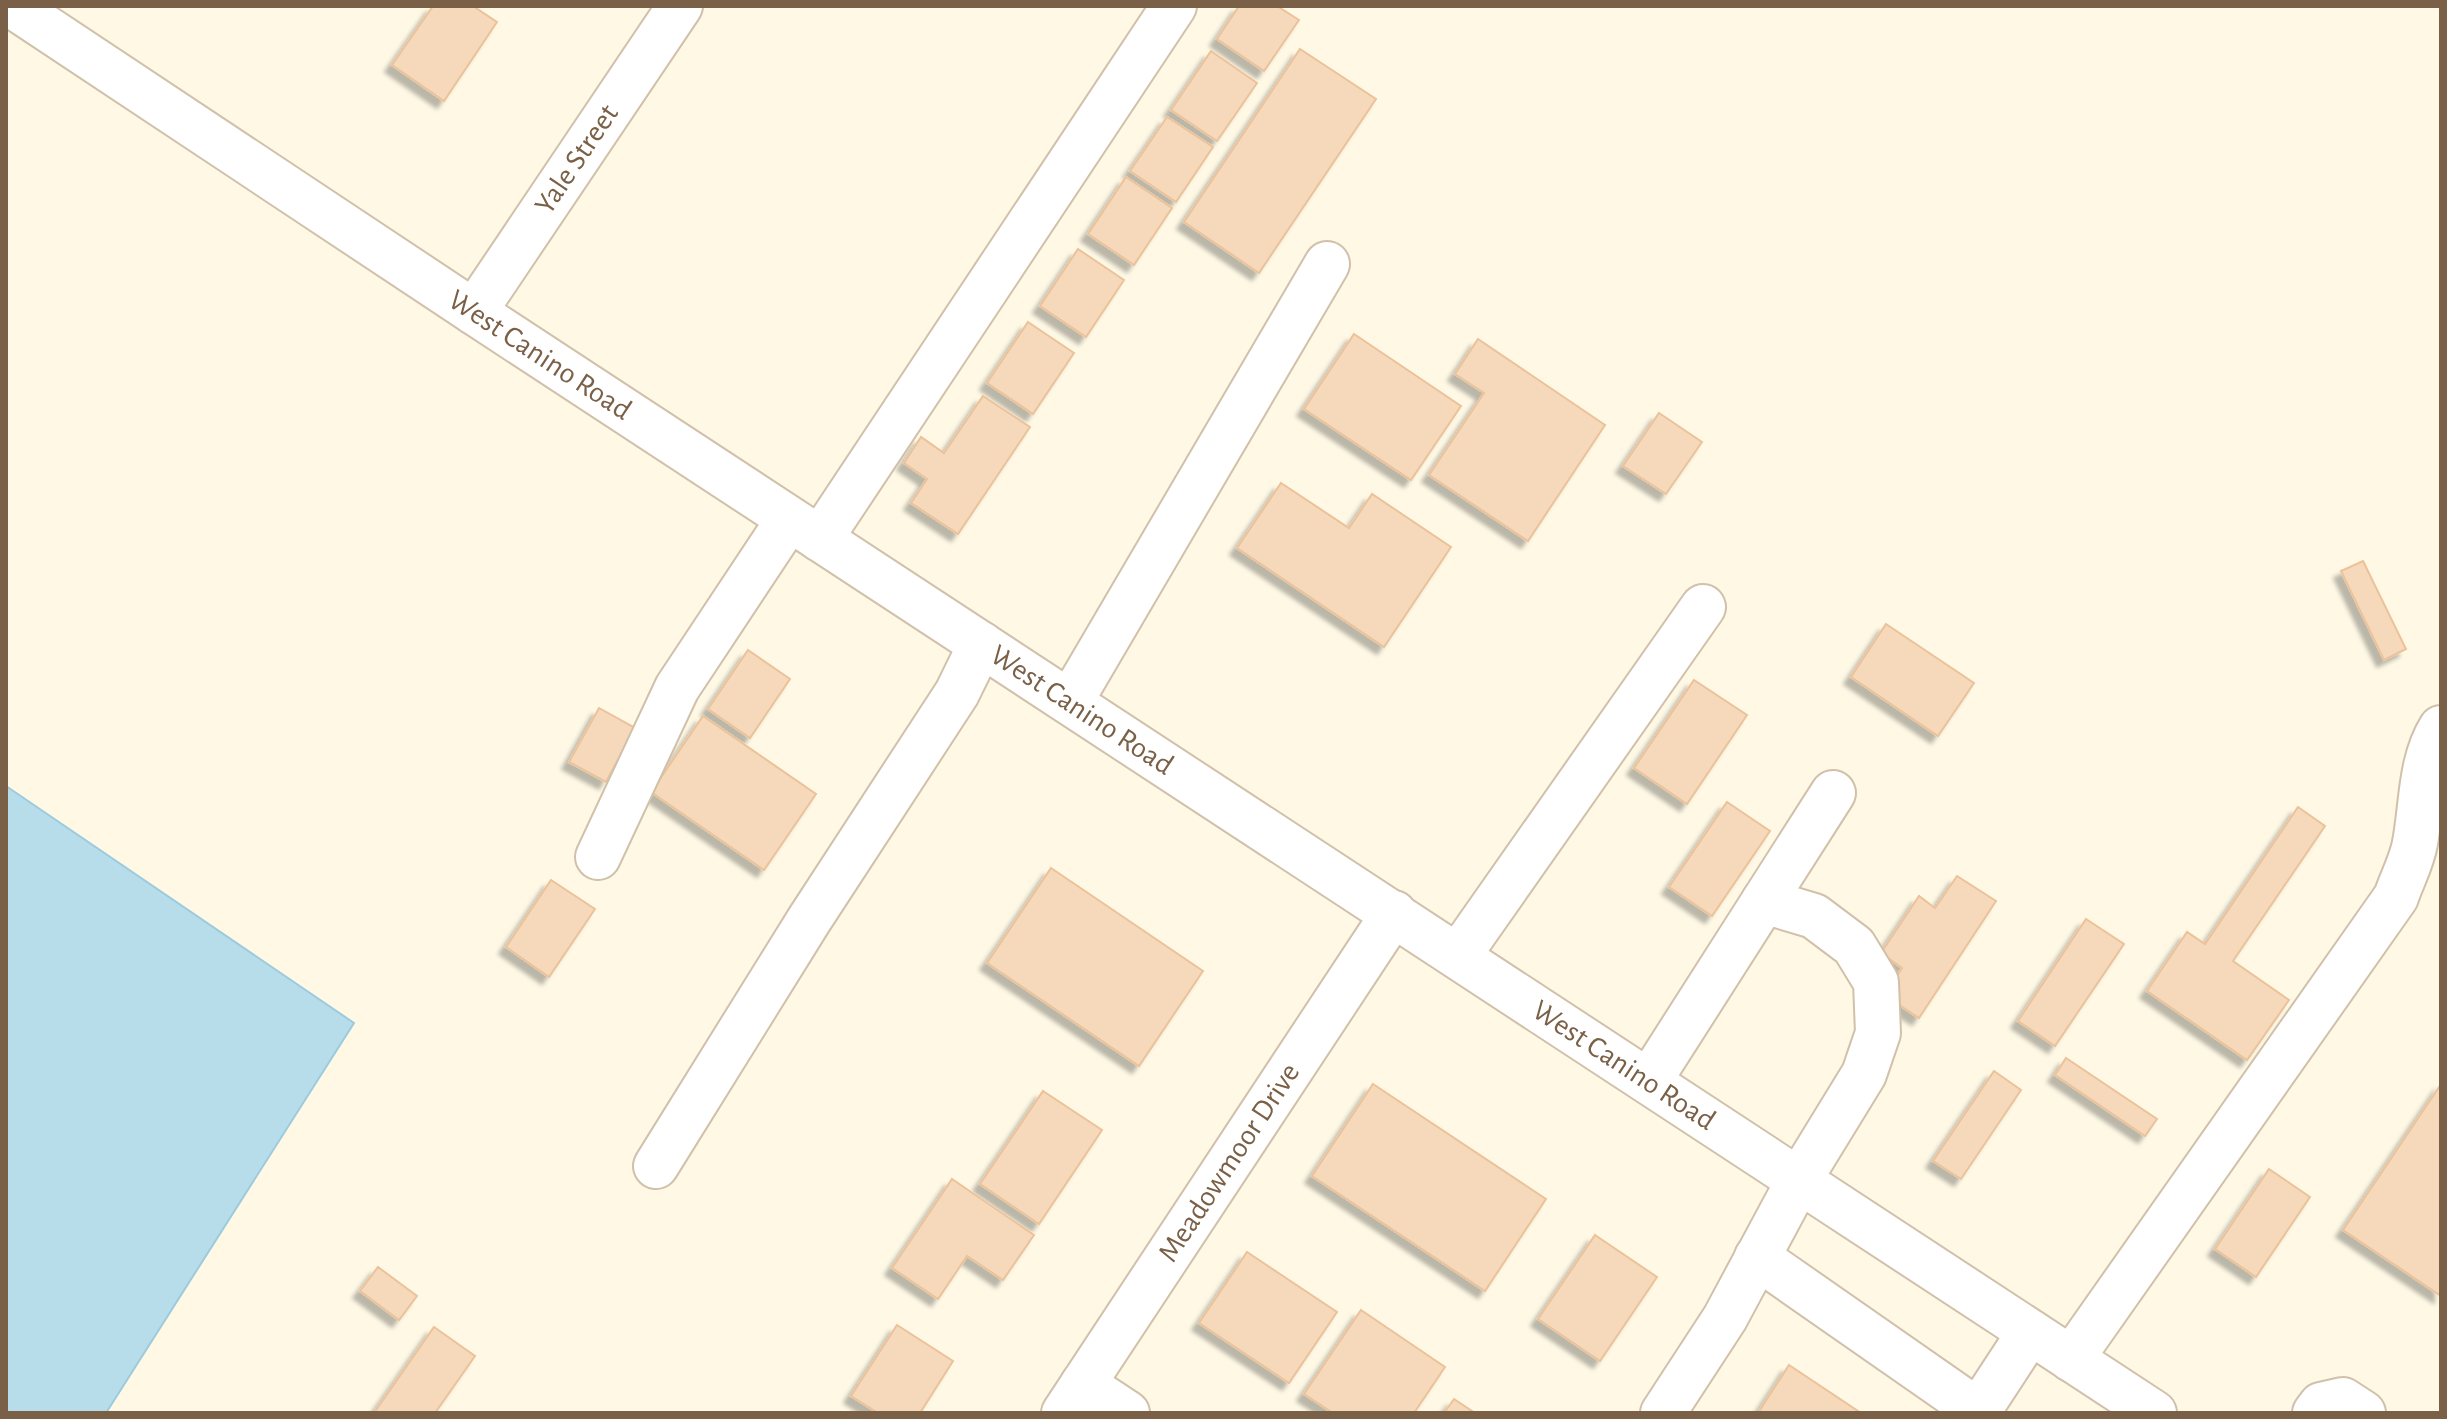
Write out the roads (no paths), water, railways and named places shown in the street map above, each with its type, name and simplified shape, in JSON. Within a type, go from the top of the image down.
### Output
[{"type":"street","name":"West Canino Road","points":[[13,6],[804,529],[2154,1413]]},
{"type":"street","name":"Yale Street","points":[[474,312],[680,6]]},
{"type":"street","points":[[598,857],[677,688],[804,529],[1174,6]]},
{"type":"street","points":[[1070,702],[1327,264]]},
{"type":"street","points":[[1458,956],[1703,607]]},
{"type":"street","points":[[656,1166],[809,920],[957,693],[981,644]]},
{"type":"street","points":[[2071,1359],[2396,897],[2414,847],[2425,771],[2434,738],[2441,728]]},
{"type":"street","points":[[1649,1081],[1833,793]]},
{"type":"street","points":[[1663,1413],[1725,1318],[1799,1180],[1864,1074],[1878,1033],[1876,982],[1854,946],[1814,916],[1764,901]]},
{"type":"street","name":"Meadowmoor Drive","points":[[1074,1399],[1394,913]]},
{"type":"street","points":[[1757,1257],[1977,1412],[2030,1332]]},
{"type":"street","points":[[1074,1399],[1127,1413]]},
{"type":"street","points":[[2315,1413],[2321,1405],[2343,1400],[2363,1413]]},
{"type":"water","points":[[6,786],[354,1023],[106,1413],[6,1413]]}]
